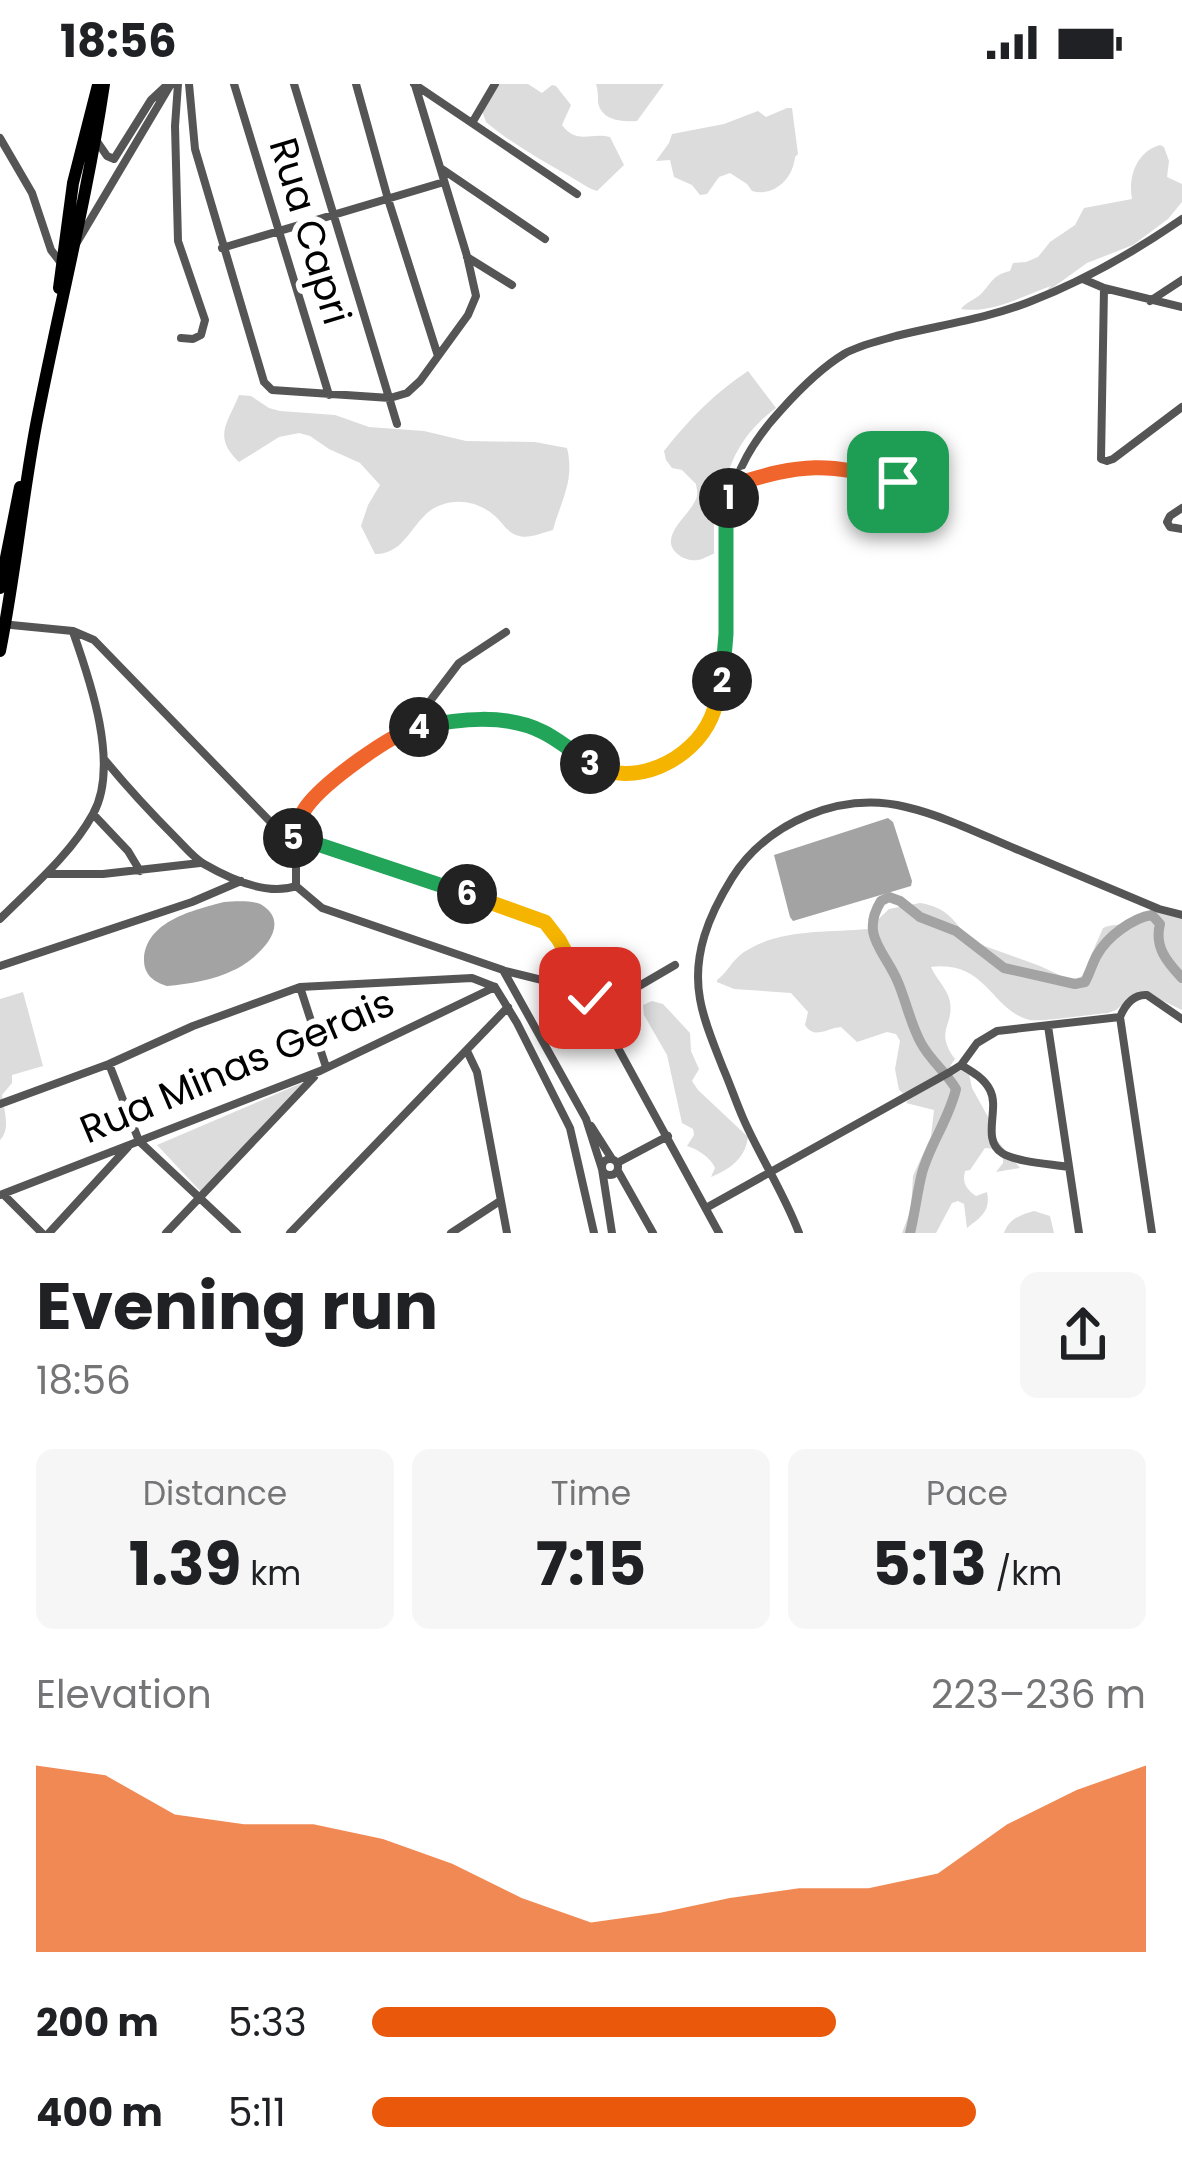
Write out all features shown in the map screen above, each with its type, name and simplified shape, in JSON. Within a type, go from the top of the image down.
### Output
[{"type":"main road","points":[[0,651],[101,84]]},
{"type":"main road","points":[[60,302],[61,263],[70,244]]},
{"type":"main road","points":[[0,588],[16,502],[32,451]]},
{"type":"street","points":[[89,140],[114,159],[151,100],[172,84]]},
{"type":"street","points":[[70,244],[172,84]]},
{"type":"street","points":[[172,84],[178,242],[205,320],[201,335],[181,338]]},
{"type":"street","points":[[189,84],[195,149],[268,387],[390,398],[413,388],[468,316],[476,296],[414,85]]},
{"type":"street","name":"Rua Capri","points":[[234,84],[329,395]]},
{"type":"street","points":[[294,84],[397,424]]},
{"type":"street","points":[[356,84],[438,356]]},
{"type":"street","points":[[472,123],[495,84]]},
{"type":"street","points":[[414,85],[578,194]]},
{"type":"street","points":[[426,122],[436,100]]},
{"type":"street","points":[[0,138],[32,193],[51,250],[61,263]]},
{"type":"street","points":[[440,168],[544,239]]},
{"type":"street","points":[[222,248],[444,182]]},
{"type":"street","points":[[452,206],[462,184]]},
{"type":"street","points":[[288,840],[309,803],[323,789],[378,746],[408,730],[483,719],[511,722],[540,730],[610,774],[666,764],[688,749],[712,717],[724,673],[726,512],[746,453],[760,433],[815,375],[846,353],[1029,302],[1133,253],[1182,219]]},
{"type":"street","points":[[466,256],[512,285]]},
{"type":"street","points":[[475,285],[486,268]]},
{"type":"street","points":[[1081,279],[1182,307]]},
{"type":"street","points":[[1150,301],[1182,280]]},
{"type":"street","points":[[1104,288],[1099,454],[1105,461],[1113,459],[1182,407]]},
{"type":"street","points":[[733,485],[791,468],[839,467],[898,482],[932,505]]},
{"type":"street","points":[[1182,508],[1168,519],[1168,525],[1182,529]]},
{"type":"street","points":[[3,624],[73,631],[94,640],[288,840],[296,859],[296,886],[322,908],[590,998]]},
{"type":"street","points":[[0,919],[46,874],[93,814],[103,785],[96,707],[73,631]]},
{"type":"street","points":[[408,730],[459,663],[506,632]]},
{"type":"street","points":[[103,758],[201,863],[271,890],[296,886]]},
{"type":"street","points":[[799,1233],[713,1044],[698,973],[700,948],[719,899],[736,872],[771,835],[823,810],[901,805],[1182,915]]},
{"type":"street","points":[[93,814],[122,843],[140,871]]},
{"type":"street","points":[[288,840],[296,837],[539,919],[551,928],[718,1233]]},
{"type":"street","points":[[46,874],[140,871],[201,863]]},
{"type":"street","points":[[0,966],[241,881]]},
{"type":"street","points":[[598,1010],[675,965]]},
{"type":"street","points":[[503,970],[652,1233]]},
{"type":"street","points":[[0,1104],[301,987],[472,978],[495,987],[570,1128],[594,1233]]},
{"type":"street","points":[[166,1233],[323,1069],[301,987]]},
{"type":"street","name":"Rua Minas Gerais","points":[[2,1195],[323,1069],[495,987]]},
{"type":"street","points":[[1152,1233],[1120,1017],[1130,1001],[1142,995],[1181,1019],[1182,1034]]},
{"type":"street","points":[[294,1231],[508,1007]]},
{"type":"street","points":[[706,1208],[936,1081],[961,1065],[985,1036],[1120,1017]]},
{"type":"street","points":[[1048,1026],[1078,1233]]},
{"type":"street","points":[[467,1051],[478,1072],[507,1233]]},
{"type":"street","points":[[109,1064],[140,1142],[237,1233]]},
{"type":"street","points":[[961,1065],[992,1093],[993,1140],[1001,1152],[1068,1167]]},
{"type":"street","points":[[586,1119],[602,1169],[612,1233]]},
{"type":"street","points":[[602,1169],[607,1175],[668,1136]]},
{"type":"street","points":[[2,1195],[45,1233],[129,1146]]},
{"type":"street","points":[[451,1233],[500,1201]]},
{"type":"shaded area","points":[[493,84],[528,84],[542,93],[556,86],[571,105],[562,125],[579,136],[610,137],[624,165],[597,191],[527,151],[486,122],[482,111]]},
{"type":"shaded area","points":[[596,84],[664,84],[637,121],[631,121],[603,113]]},
{"type":"shaded area","points":[[792,108],[798,154],[786,179],[775,189],[752,191],[730,173],[700,195],[692,185],[674,177],[670,160],[656,161],[672,134],[724,124],[758,111],[766,117]]},
{"type":"shaded area","points":[[1160,145],[1169,161],[1167,177],[1182,184],[1182,202],[1168,219],[1133,245],[1087,263],[1041,296],[1051,286],[995,307],[961,309],[996,277],[1010,271],[1013,263],[1038,257],[1075,225],[1084,208],[1132,199],[1135,166]]},
{"type":"shaded area","points":[[748,371],[776,408],[759,422],[735,455],[723,491],[717,553],[685,559],[673,549],[672,535],[696,500],[696,484],[682,470],[672,468],[664,451],[703,407]]},
{"type":"shaded area","points":[[239,395],[280,411],[335,415],[369,427],[424,431],[466,441],[535,442],[567,448],[568,481],[553,530],[520,536],[483,508],[455,502],[431,510],[395,548],[375,554],[361,526],[380,485],[360,463],[299,433],[279,437],[239,462],[224,437]]},
{"type":"shaded area","points":[[888,818],[911,886],[793,921],[774,855]]},
{"type":"shaded area","points":[[224,902],[254,902],[271,913],[273,932],[260,951],[234,970],[201,981],[167,986],[151,977],[144,960],[153,936],[173,919]]},
{"type":"shaded area","points":[[920,903],[949,916],[968,940],[1072,981],[1082,976],[1103,928],[1146,914],[1182,915],[1182,1010],[1153,996],[1133,996],[1108,1013],[1030,1020],[1006,1007],[965,971],[931,967],[950,1002],[945,1035],[955,1059],[950,1066],[968,1069],[995,1138],[1020,1168],[996,1172],[1003,1159],[995,1149],[985,1148],[964,1175],[976,1196],[987,1192],[988,1204],[981,1217],[967,1228],[964,1204],[958,1201],[952,1203],[936,1233],[902,1233],[911,1209],[913,1176],[931,1136],[934,1110],[906,1103],[917,1089],[899,1090],[895,1069],[900,1041],[896,1034],[887,1032],[857,1042],[841,1027],[812,1032],[805,1025],[808,1012],[791,993],[734,989],[717,980],[740,955],[758,944],[804,933],[868,929],[889,909]]},
{"type":"shaded area","points":[[23,992],[43,1066],[12,1075],[2,1095],[6,1125],[0,1140],[0,999]]},
{"type":"shaded area","points":[[663,1004],[690,1033],[699,1069],[692,1081],[698,1090],[748,1137],[736,1162],[711,1177],[715,1168],[710,1161],[687,1146],[693,1129],[682,1123],[667,1055],[644,1015],[643,1005]]},
{"type":"shaded area","points":[[309,1080],[202,1193],[157,1145]]},
{"type":"shaded area","points":[[1034,1211],[1050,1216],[1054,1233],[1004,1233],[1016,1218]]},
{"type":"waterway","points":[[910,1233],[922,1173],[956,1089],[921,1043],[897,980],[876,942],[873,923],[881,901],[889,897],[900,901],[920,917],[956,931],[1004,968],[1075,984],[1085,982],[1101,948],[1114,935],[1152,915],[1160,924],[1163,954],[1182,978]]},
{"type":"route","points":[[590,998],[545,922],[296,837],[288,840],[302,814],[323,789],[378,746],[429,725],[483,719],[511,722],[540,730],[610,774],[666,764],[700,737],[712,717],[724,673],[726,512],[733,485],[814,466],[839,467],[898,482]]}]
